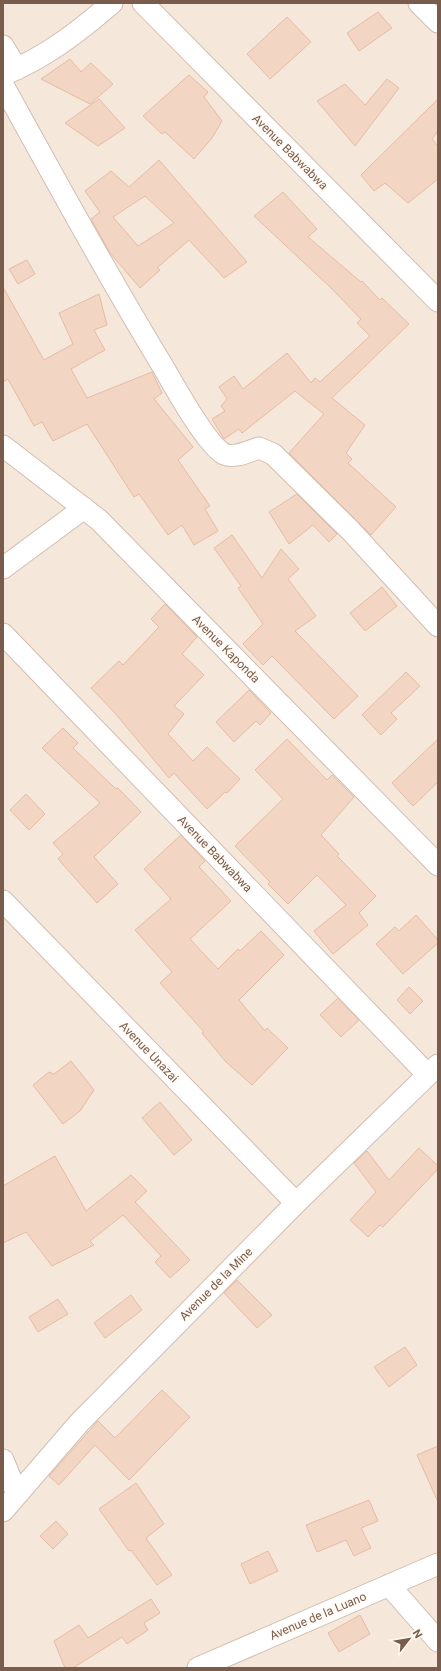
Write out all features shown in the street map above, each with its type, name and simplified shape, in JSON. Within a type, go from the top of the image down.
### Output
[{"type":"street","points":[[3,46],[10,72],[65,42],[112,3]]},
{"type":"street","name":"Avenue Babwabwa","points":[[142,3],[438,301]]},
{"type":"street","points":[[419,3],[438,22]]},
{"type":"street","points":[[3,85],[107,274],[185,404],[214,445],[224,454],[231,456],[259,448],[272,454],[351,530],[438,626]]},
{"type":"street","name":"Avenue Kaponda","points":[[3,446],[84,508],[105,526],[438,865]]},
{"type":"street","points":[[3,568],[84,508]]},
{"type":"street","name":"Avenue Babwabwa","points":[[3,634],[433,1070]]},
{"type":"street","name":"Avenue Unazai","points":[[3,901],[296,1203]]},
{"type":"street","name":"Avenue de la Mine","points":[[3,1511],[79,1422],[296,1203],[433,1070]]},
{"type":"street","points":[[3,1460],[17,1494]]},
{"type":"street","name":"Avenue de la Luano","points":[[205,1667],[438,1564]]},
{"type":"street","points":[[389,1585],[438,1641]]},
{"type":"shaded area","points":[[3,3],[438,3],[438,1668],[3,1668]]},
{"type":"building","points":[[378,12],[392,28],[359,51],[347,33]]},
{"type":"building","points":[[287,17],[311,42],[270,79],[247,54]]},
{"type":"building","points":[[70,59],[81,72],[91,63],[113,84],[90,104],[41,79]]},
{"type":"building","points":[[189,75],[208,92],[204,97],[222,121],[212,138],[194,159],[165,132],[162,134],[143,116]]},
{"type":"building","points":[[387,79],[399,88],[355,146],[317,101],[345,84],[365,105]]},
{"type":"building","points":[[99,99],[125,128],[98,146],[65,123]]},
{"type":"building","points":[[438,99],[438,131],[432,139],[438,146],[438,179],[408,203],[385,183],[374,191],[361,175]]},
{"type":"building","points":[[159,160],[247,262],[224,278],[189,240],[157,268],[160,270],[140,288],[110,253],[91,219],[100,212],[85,191],[111,171],[129,187]],"holes":[[[145,196],[174,223],[138,246],[113,217]]]},
{"type":"building","points":[[283,192],[317,229],[308,237],[361,282],[362,281],[380,300],[382,298],[409,324],[332,398],[365,425],[346,453],[352,459],[348,463],[396,507],[371,535],[289,453],[324,414],[295,391],[242,433],[239,429],[224,439],[212,419],[225,411],[221,406],[227,399],[219,387],[234,376],[243,389],[287,353],[311,383],[315,378],[320,382],[370,336],[357,323],[361,319],[331,288],[254,216]]},
{"type":"building","points":[[27,260],[35,274],[18,284],[9,269]]},
{"type":"building","points":[[3,287],[44,360],[73,344],[59,313],[99,294],[107,325],[94,330],[105,350],[71,369],[87,398],[152,372],[162,393],[154,399],[193,447],[178,460],[210,506],[205,509],[218,531],[194,545],[182,525],[168,535],[139,494],[134,497],[87,424],[53,441],[42,422],[34,426],[8,379],[3,382]]},
{"type":"building","points":[[297,494],[337,534],[329,542],[313,525],[289,544],[269,512]]},
{"type":"building","points":[[232,535],[262,578],[281,549],[299,569],[288,579],[316,616],[295,631],[358,696],[334,719],[272,656],[263,665],[243,644],[263,624],[238,588],[241,586],[214,548]]},
{"type":"building","points":[[382,587],[397,606],[365,631],[350,613]]},
{"type":"building","points":[[165,604],[197,637],[182,654],[204,675],[174,706],[184,714],[168,734],[193,761],[207,747],[240,779],[227,793],[225,792],[207,809],[174,773],[169,778],[114,712],[91,688],[119,661],[123,665],[159,627],[151,619]]},
{"type":"building","points":[[406,672],[420,686],[391,713],[397,719],[381,735],[362,715]]},
{"type":"building","points":[[249,690],[271,713],[260,725],[256,721],[234,742],[216,722]]},
{"type":"building","points":[[63,728],[78,743],[73,748],[116,789],[118,788],[141,812],[94,857],[118,884],[97,903],[58,859],[63,854],[53,843],[100,803],[42,748]]},
{"type":"building","points":[[287,739],[327,780],[332,775],[354,797],[321,835],[339,854],[337,856],[376,896],[359,913],[368,925],[333,954],[314,931],[346,905],[317,875],[288,904],[268,884],[270,882],[235,846],[283,799],[255,770]]},
{"type":"building","points":[[438,739],[438,782],[413,806],[392,783]]},
{"type":"building","points":[[26,794],[45,814],[29,830],[10,810]]},
{"type":"building","points":[[181,835],[205,861],[199,867],[231,901],[190,939],[218,969],[238,949],[240,951],[261,931],[284,955],[239,1000],[265,1031],[267,1028],[288,1048],[252,1085],[226,1062],[202,1033],[204,1032],[160,983],[172,972],[135,930],[171,899],[144,869]]},
{"type":"building","points":[[416,915],[438,940],[438,943],[403,974],[376,944],[395,927],[399,931]]},
{"type":"building","points":[[409,987],[423,1001],[410,1014],[397,1000]]},
{"type":"building","points":[[338,998],[359,1020],[341,1037],[320,1015]]},
{"type":"building","points":[[71,1061],[94,1090],[80,1111],[63,1124],[33,1085],[49,1072],[54,1074]]},
{"type":"building","points":[[160,1102],[192,1140],[174,1155],[142,1118]]},
{"type":"building","points":[[419,1148],[438,1166],[438,1169],[383,1227],[380,1225],[368,1237],[350,1220],[376,1192],[354,1163],[367,1151],[389,1180]]},
{"type":"building","points":[[55,1156],[86,1211],[131,1175],[147,1191],[135,1202],[190,1260],[170,1278],[155,1262],[161,1256],[123,1215],[90,1241],[94,1245],[52,1266],[26,1232],[3,1243],[3,1186]]},
{"type":"building","points":[[237,1280],[272,1315],[257,1328],[224,1293]]},
{"type":"building","points":[[131,1295],[142,1310],[105,1338],[94,1323]]},
{"type":"building","points":[[58,1299],[68,1314],[38,1332],[29,1317]]},
{"type":"building","points":[[405,1347],[417,1365],[389,1387],[374,1367]]},
{"type":"building","points":[[162,1390],[190,1417],[129,1480],[95,1445],[59,1485],[49,1476],[98,1421],[115,1438]]},
{"type":"building","points":[[438,1446],[438,1502],[417,1455]]},
{"type":"building","points":[[136,1483],[164,1524],[146,1538],[172,1575],[157,1585],[131,1550],[129,1551],[99,1509]]},
{"type":"building","points":[[369,1500],[378,1521],[361,1528],[371,1548],[354,1556],[346,1540],[317,1552],[306,1525]]},
{"type":"building","points":[[56,1521],[68,1534],[53,1549],[40,1536]]},
{"type":"building","points":[[268,1551],[278,1571],[250,1584],[241,1564]]},
{"type":"building","points":[[151,1599],[160,1613],[144,1623],[148,1630],[127,1644],[122,1637],[73,1668],[65,1668],[54,1641],[79,1625],[88,1638]]},
{"type":"building","points":[[360,1615],[370,1634],[339,1652],[328,1633]]}]
